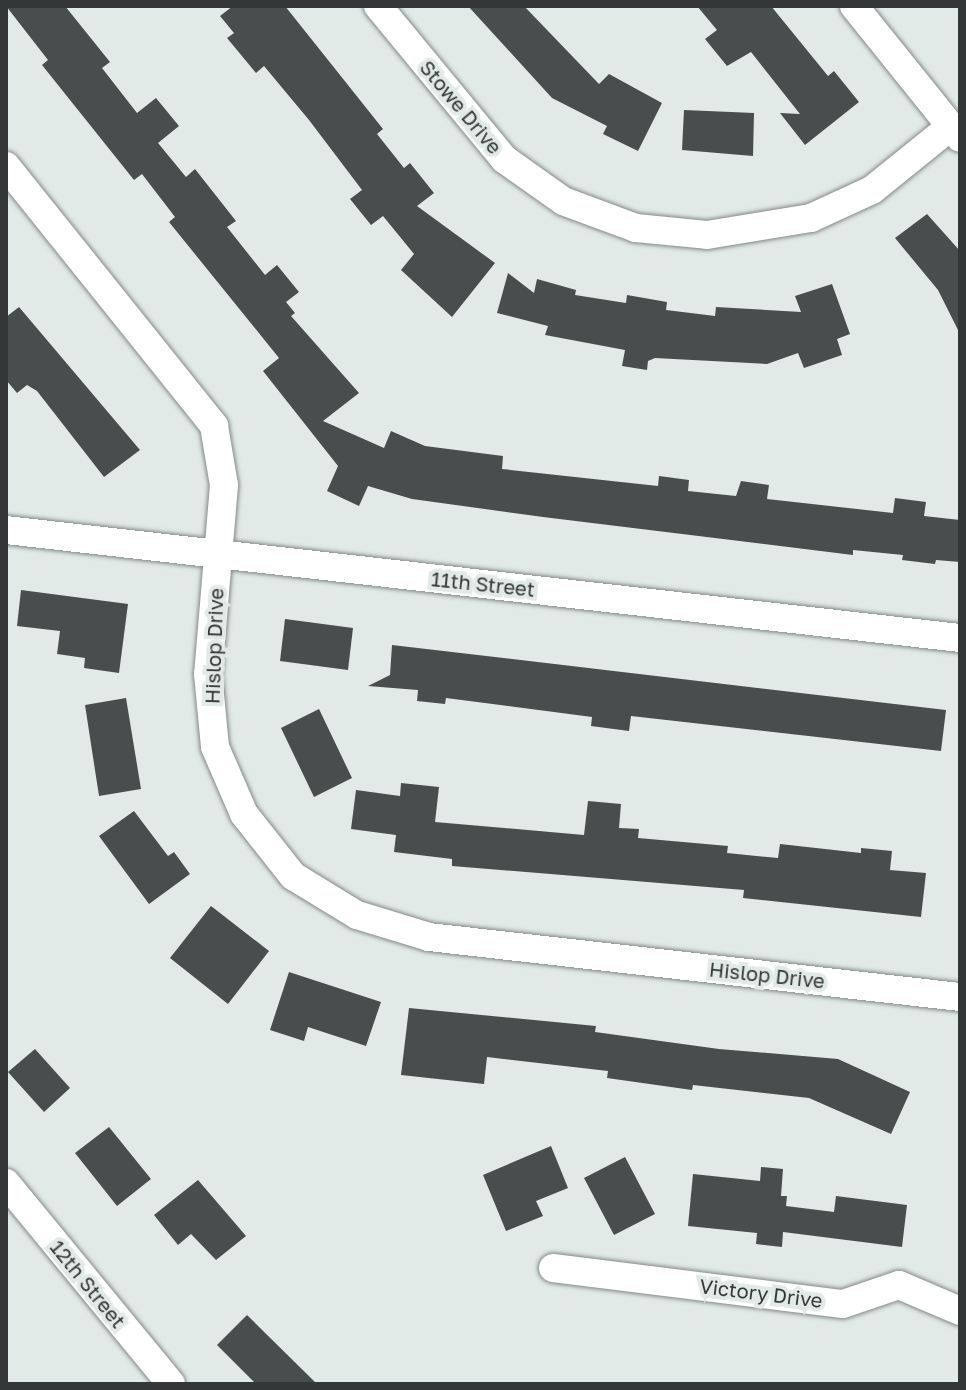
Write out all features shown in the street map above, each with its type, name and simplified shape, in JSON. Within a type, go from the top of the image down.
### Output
[{"type":"street","name":"Stowe Drive","points":[[378,6],[504,159],[563,201],[636,228],[707,235],[811,218],[872,190],[955,132]]},
{"type":"street","points":[[854,6],[955,132]]},
{"type":"street","name":"Hislop Drive","points":[[6,166],[214,426],[224,485],[208,674],[215,747],[257,832],[293,876],[324,898],[387,928],[429,937],[960,997]]},
{"type":"street","name":"11th Street","points":[[6,530],[960,638]]},
{"type":"street","name":"12th Street","points":[[6,1183],[171,1384]]},
{"type":"street","name":"Victory Drive","points":[[553,1268],[843,1304],[899,1285],[960,1311]]},
{"type":"building","points":[[6,6],[65,6],[110,62],[102,68],[137,113],[156,98],[179,126],[158,143],[186,177],[195,169],[236,221],[227,227],[265,275],[277,265],[299,292],[286,302],[295,313],[291,316],[359,393],[323,421],[384,448],[391,431],[425,446],[503,456],[502,469],[658,486],[659,476],[689,480],[688,491],[736,496],[741,481],[769,485],[767,499],[893,513],[895,498],[926,502],[924,516],[960,520],[960,562],[936,560],[935,564],[902,560],[903,555],[853,550],[853,555],[543,517],[412,499],[368,486],[359,506],[327,491],[338,466],[263,371],[279,358],[169,222],[175,217],[142,174],[134,180],[42,65],[48,60]]},
{"type":"building","points":[[233,6],[285,6],[383,129],[377,134],[404,168],[410,163],[434,193],[417,206],[495,263],[452,317],[401,270],[414,254],[383,216],[371,225],[350,199],[362,190],[309,120],[264,66],[256,73],[227,38],[234,33],[220,16]]},
{"type":"building","points":[[468,6],[524,6],[599,84],[609,74],[662,103],[638,151],[603,134],[607,126],[552,98]]},
{"type":"building","points":[[697,6],[771,6],[828,76],[834,71],[859,102],[805,145],[780,113],[800,114],[751,52],[727,66],[705,39],[717,30]]},
{"type":"building","points":[[684,110],[754,113],[753,156],[682,150]]},
{"type":"building","points":[[927,214],[960,251],[960,334],[938,290],[895,238]]},
{"type":"building","points":[[508,273],[534,293],[537,279],[576,290],[575,295],[626,303],[627,295],[667,302],[666,310],[715,316],[716,307],[801,312],[795,296],[832,284],[850,334],[837,339],[842,355],[804,368],[798,353],[767,364],[655,358],[648,361],[647,370],[622,366],[625,350],[545,335],[548,326],[497,313]]},
{"type":"building","points":[[19,307],[140,450],[104,477],[37,391],[27,385],[17,393],[6,380],[6,317]]},
{"type":"building","points":[[21,590],[128,604],[119,673],[84,668],[85,658],[57,654],[60,631],[17,626]]},
{"type":"building","points":[[285,619],[353,628],[348,670],[280,661]]},
{"type":"building","points":[[392,645],[946,710],[941,751],[631,716],[629,731],[591,726],[592,717],[446,698],[445,704],[417,701],[418,690],[368,686],[390,675]]},
{"type":"building","points":[[126,698],[141,789],[99,796],[85,705]]},
{"type":"building","points":[[319,709],[352,778],[314,797],[281,728]]},
{"type":"building","points":[[401,783],[439,787],[435,822],[584,835],[588,801],[621,804],[619,828],[639,829],[638,838],[728,846],[727,853],[778,858],[780,844],[861,853],[861,848],[892,851],[890,870],[926,873],[921,917],[743,898],[744,890],[452,866],[452,859],[394,852],[396,835],[351,829],[356,790],[400,796]]},
{"type":"building","points":[[134,811],[168,856],[174,852],[190,874],[149,904],[99,836]]},
{"type":"building","points":[[211,906],[269,951],[228,1004],[170,958]]},
{"type":"building","points":[[289,972],[381,1002],[366,1046],[308,1027],[304,1041],[270,1030]]},
{"type":"building","points":[[409,1008],[596,1026],[595,1032],[719,1049],[838,1059],[910,1092],[891,1134],[809,1098],[693,1085],[692,1090],[607,1078],[608,1071],[487,1057],[484,1084],[401,1075]]},
{"type":"building","points":[[35,1049],[70,1088],[44,1112],[8,1072]]},
{"type":"building","points":[[109,1127],[151,1179],[117,1206],[75,1153]]},
{"type":"building","points":[[551,1146],[568,1188],[536,1201],[543,1216],[506,1231],[483,1175]]},
{"type":"building","points":[[625,1157],[655,1214],[614,1235],[584,1178]]},
{"type":"building","points":[[761,1167],[783,1169],[781,1196],[787,1196],[786,1206],[834,1212],[836,1196],[907,1205],[902,1247],[783,1232],[782,1247],[756,1244],[757,1233],[688,1226],[693,1174],[760,1181]]},
{"type":"building","points":[[198,1180],[246,1236],[216,1260],[191,1234],[178,1245],[154,1215]]},
{"type":"building","points":[[247,1315],[317,1384],[256,1384],[217,1345]]}]
